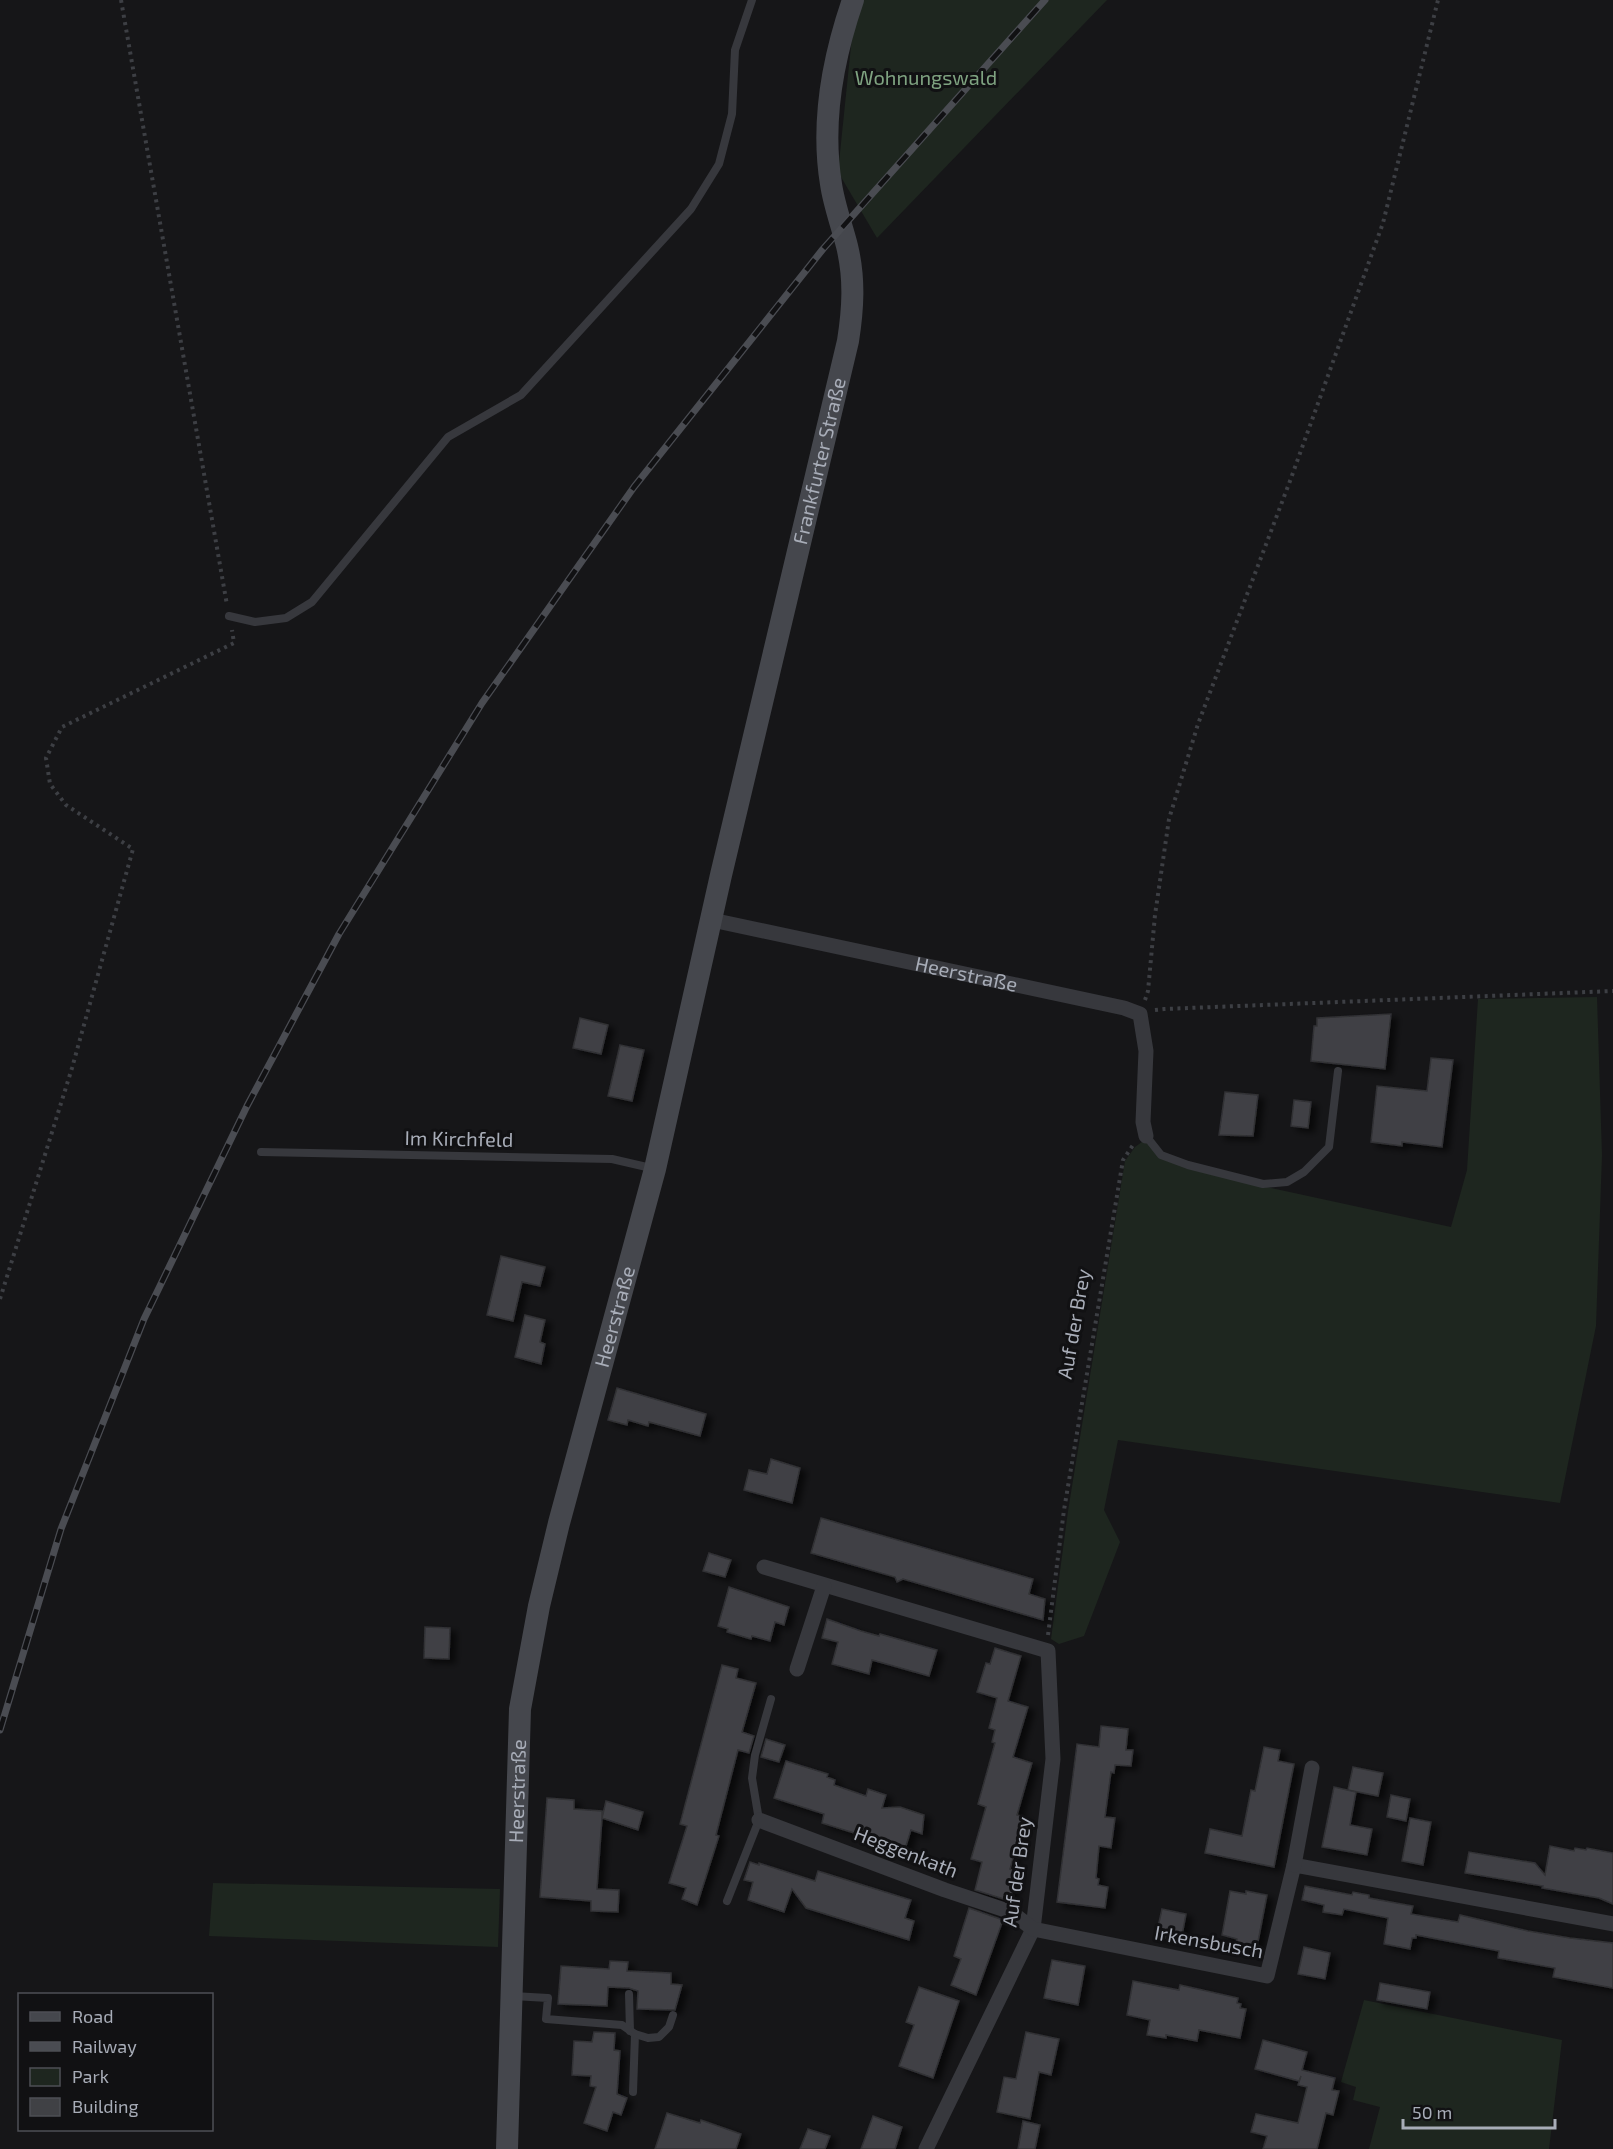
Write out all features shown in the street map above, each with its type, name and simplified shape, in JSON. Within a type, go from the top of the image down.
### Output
[{"type":"main road","name":"Frankfurter Straße","points":[[712,920],[853,313],[854,292],[851,268],[831,188],[827,116],[836,63],[854,0]]},
{"type":"main road","name":"Heerstraße","points":[[510,2149],[520,1709],[539,1606],[655,1169],[712,920]]},
{"type":"street","name":"Heerstraße","points":[[712,920],[1124,1008],[1140,1014]]},
{"type":"street","points":[[1140,1014],[1146,1051],[1143,1122],[1146,1136]]},
{"type":"street","points":[[764,1567],[1048,1651]]},
{"type":"street","points":[[797,1669],[824,1586]]},
{"type":"street","name":"Auf der Brey","points":[[926,2149],[1034,1929],[1053,1759],[1048,1651]]},
{"type":"street","name":"Irkensbusch","points":[[1034,1929],[1267,1976],[1294,1865],[1312,1768]]},
{"type":"street","name":"Heggenkath","points":[[759,1820],[945,1890],[1011,1912],[1034,1929]]},
{"type":"street","points":[[1294,1865],[1613,1924]]},
{"type":"lane","points":[[229,616],[255,622],[286,618],[312,603],[448,437],[521,395],[691,209],[719,164],[732,114],[735,50],[752,0]]},
{"type":"lane","points":[[1146,1136],[1161,1155],[1188,1165],[1263,1184],[1287,1182],[1304,1172],[1329,1147],[1338,1071]]},
{"type":"lane","name":"Im Kirchfeld","points":[[261,1152],[612,1159],[655,1169]]},
{"type":"lane","points":[[727,1901],[759,1820],[752,1778],[755,1755],[771,1699]]},
{"type":"lane","points":[[629,1994],[633,2033],[633,2092]]},
{"type":"lane","points":[[512,1995],[548,1998],[546,2019],[622,2025],[633,2033],[648,2038],[659,2037],[669,2027],[673,2015]]},
{"type":"path","points":[[0,1299],[72,1068],[133,849],[66,805],[50,784],[46,758],[62,727],[234,643],[121,0]]},
{"type":"path","points":[[1140,1014],[1148,991],[1155,915],[1169,819],[1198,723],[1290,481],[1383,223],[1438,0]]},
{"type":"path","points":[[1140,1014],[1164,1008],[1613,991]]},
{"type":"path","name":"Auf der Brey","points":[[1048,1651],[1064,1510],[1123,1160],[1133,1145],[1146,1136]]},
{"type":"green space","name":"Wohnungswald","points":[[861,0],[1107,0],[877,238],[838,172],[854,17]]},
{"type":"green space","points":[[1597,997],[1602,1155],[1596,1326],[1560,1503],[1118,1440],[1104,1510],[1120,1542],[1084,1636],[1059,1644],[1051,1639],[1068,1511],[1125,1161],[1135,1147],[1146,1139],[1157,1155],[1267,1187],[1451,1227],[1467,1170],[1478,999]]},
{"type":"green space","points":[[213,1883],[500,1889],[498,1947],[209,1936]]},
{"type":"green space","points":[[1364,2000],[1562,2040],[1549,2149],[1369,2149],[1380,2107],[1353,2100],[1356,2087],[1341,2082]]},
{"type":"building","points":[[1391,1014],[1385,1069],[1311,1061],[1314,1026],[1317,1026],[1317,1018]]},
{"type":"building","points":[[580,1018],[608,1025],[601,1054],[573,1048]]},
{"type":"building","points":[[620,1045],[644,1050],[632,1101],[608,1096]]},
{"type":"building","points":[[1431,1058],[1453,1060],[1442,1147],[1402,1142],[1402,1146],[1371,1142],[1377,1086],[1427,1091]]},
{"type":"building","points":[[1225,1092],[1258,1095],[1253,1136],[1219,1135]]},
{"type":"building","points":[[1294,1100],[1311,1102],[1308,1128],[1291,1126]]},
{"type":"building","points":[[501,1256],[545,1267],[540,1286],[522,1282],[513,1321],[487,1315]]},
{"type":"building","points":[[525,1315],[545,1320],[540,1342],[545,1344],[541,1364],[515,1357]]},
{"type":"building","points":[[617,1388],[706,1414],[700,1436],[649,1422],[648,1426],[628,1420],[627,1425],[608,1420]]},
{"type":"building","points":[[771,1459],[800,1468],[792,1503],[744,1490],[749,1470],[767,1474]]},
{"type":"building","points":[[821,1518],[1033,1579],[1029,1594],[1045,1599],[1043,1620],[903,1579],[897,1582],[895,1577],[811,1553]]},
{"type":"building","points":[[709,1553],[731,1560],[725,1577],[703,1571]]},
{"type":"building","points":[[729,1587],[789,1607],[784,1625],[775,1622],[770,1641],[752,1636],[751,1639],[727,1632],[728,1629],[718,1626]]},
{"type":"building","points":[[827,1619],[861,1631],[937,1650],[929,1676],[872,1660],[869,1674],[832,1664],[838,1642],[822,1638]]},
{"type":"building","points":[[425,1627],[450,1628],[449,1659],[424,1658]]},
{"type":"building","points":[[995,1648],[1021,1656],[1008,1701],[1028,1707],[1013,1757],[1032,1763],[1017,1815],[1025,1817],[1010,1869],[1018,1872],[1010,1901],[975,1890],[982,1862],[971,1859],[986,1807],[978,1804],[995,1743],[992,1742],[995,1730],[989,1728],[997,1698],[977,1692],[986,1663],[990,1664]]},
{"type":"building","points":[[722,1665],[738,1669],[736,1678],[756,1683],[742,1732],[754,1736],[749,1753],[738,1750],[716,1835],[719,1836],[697,1905],[682,1899],[686,1888],[669,1883],[687,1826],[680,1824]]},
{"type":"building","points":[[1101,1726],[1128,1729],[1126,1750],[1133,1750],[1131,1766],[1115,1765],[1114,1773],[1111,1772],[1105,1817],[1115,1818],[1111,1848],[1099,1846],[1096,1878],[1099,1879],[1098,1885],[1108,1887],[1105,1908],[1057,1902],[1077,1744],[1099,1747]]},
{"type":"building","points":[[766,1739],[785,1745],[779,1762],[761,1757]]},
{"type":"building","points":[[1264,1747],[1280,1750],[1278,1761],[1294,1764],[1274,1867],[1205,1853],[1210,1829],[1242,1836],[1251,1790],[1255,1791]]},
{"type":"building","points":[[786,1761],[828,1774],[827,1777],[835,1780],[834,1785],[866,1796],[868,1789],[886,1795],[882,1808],[900,1807],[924,1815],[922,1834],[911,1830],[905,1849],[822,1823],[824,1814],[774,1798]]},
{"type":"building","points":[[1353,1767],[1383,1773],[1378,1796],[1348,1790]]},
{"type":"building","points":[[1334,1787],[1356,1792],[1350,1825],[1372,1829],[1367,1855],[1322,1847]]},
{"type":"building","points":[[1391,1795],[1410,1799],[1406,1821],[1387,1817]]},
{"type":"building","points":[[547,1798],[574,1800],[574,1809],[602,1811],[597,1889],[619,1890],[618,1912],[591,1911],[591,1901],[540,1897]]},
{"type":"building","points":[[606,1801],[643,1812],[638,1830],[602,1818]]},
{"type":"building","points":[[1410,1818],[1431,1822],[1423,1865],[1402,1861]]},
{"type":"building","points":[[1550,1846],[1574,1851],[1575,1848],[1586,1850],[1587,1848],[1613,1853],[1613,1904],[1599,1898],[1542,1888],[1543,1886],[1465,1873],[1469,1852],[1535,1863],[1545,1875]]},
{"type":"building","points":[[750,1862],[815,1881],[818,1871],[911,1900],[905,1918],[914,1921],[909,1940],[806,1908],[792,1889],[784,1912],[748,1900],[753,1882],[744,1880]]},
{"type":"building","points":[[1305,1886],[1352,1895],[1353,1892],[1369,1895],[1369,1898],[1413,1906],[1411,1914],[1458,1922],[1460,1915],[1528,1931],[1613,1943],[1613,1988],[1553,1977],[1555,1968],[1498,1958],[1499,1951],[1416,1935],[1416,1938],[1412,1938],[1410,1949],[1384,1944],[1388,1918],[1344,1909],[1342,1915],[1323,1912],[1324,1905],[1302,1900]]},
{"type":"building","points":[[1230,1891],[1267,1895],[1257,1947],[1236,1943],[1237,1939],[1222,1935]]},
{"type":"building","points":[[969,1908],[1003,1920],[976,1995],[951,1985],[961,1959],[954,1956]]},
{"type":"building","points":[[1162,1909],[1186,1914],[1181,1941],[1156,1936]]},
{"type":"building","points":[[1304,1947],[1330,1953],[1325,1979],[1298,1974]]},
{"type":"building","points":[[1052,1960],[1085,1966],[1078,2005],[1044,1998]]},
{"type":"building","points":[[610,1961],[628,1962],[627,1971],[671,1973],[671,1984],[682,1985],[675,2010],[637,2009],[638,1991],[629,1988],[608,1987],[607,2006],[558,2004],[561,1966],[609,1969]]},
{"type":"building","points":[[1133,1981],[1179,1990],[1180,1985],[1238,1998],[1237,2003],[1241,2004],[1240,2008],[1246,2009],[1240,2038],[1199,2030],[1197,2041],[1166,2035],[1166,2038],[1147,2035],[1150,2020],[1127,2015]]},
{"type":"building","points":[[1380,1983],[1430,1992],[1427,2009],[1377,2000]]},
{"type":"building","points":[[919,1987],[959,2001],[933,2078],[899,2066],[914,2025],[906,2022]]},
{"type":"building","points":[[594,2032],[615,2033],[614,2050],[620,2051],[617,2094],[627,2098],[621,2115],[613,2112],[607,2131],[584,2123],[596,2087],[590,2086],[591,2076],[572,2075],[574,2041],[592,2042]]},
{"type":"building","points":[[1026,2032],[1059,2039],[1051,2075],[1039,2072],[1030,2119],[997,2112],[1004,2077],[1016,2079]]},
{"type":"building","points":[[1263,2040],[1307,2052],[1302,2070],[1335,2078],[1332,2090],[1339,2091],[1333,2115],[1326,2113],[1317,2149],[1263,2149],[1267,2136],[1251,2132],[1256,2114],[1298,2123],[1307,2087],[1298,2085],[1301,2076],[1299,2081],[1255,2069]]},
{"type":"building","points":[[667,2113],[700,2123],[701,2120],[741,2134],[736,2149],[655,2149]]},
{"type":"building","points":[[873,2116],[902,2127],[895,2149],[861,2149]]},
{"type":"building","points":[[1023,2121],[1040,2125],[1035,2149],[1018,2149]]},
{"type":"building","points":[[808,2129],[830,2136],[825,2149],[800,2149]]},
{"type":"railway","points":[[0,1730],[61,1529],[144,1319],[247,1106],[339,934],[482,703],[634,487],[823,249],[1045,0]]}]
